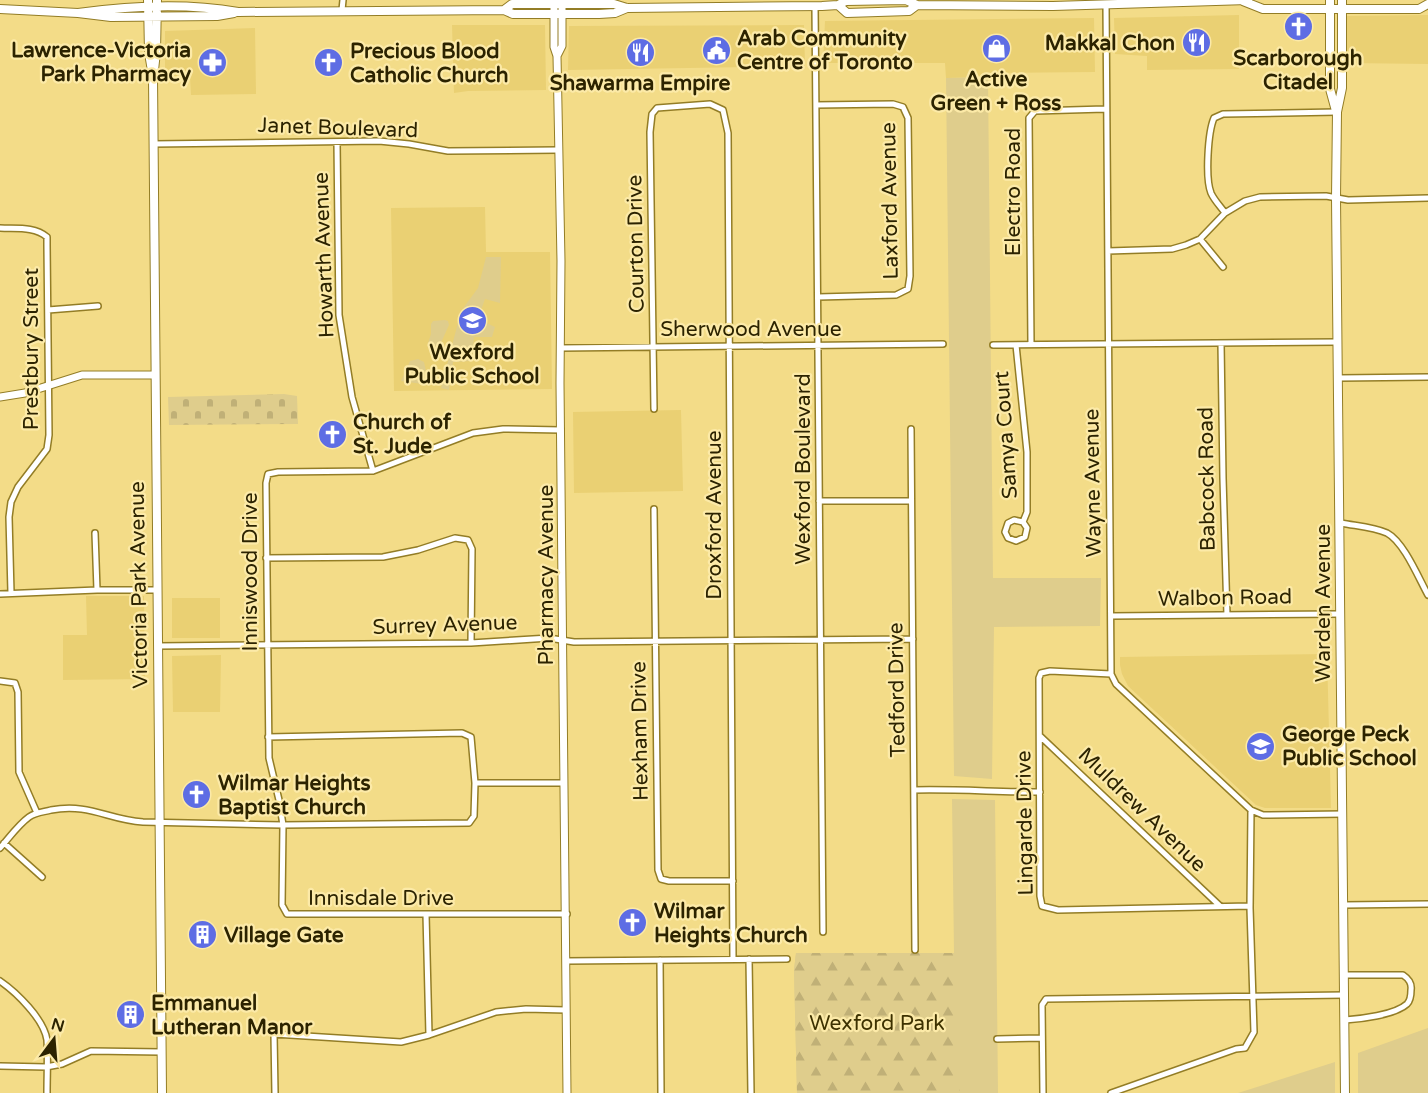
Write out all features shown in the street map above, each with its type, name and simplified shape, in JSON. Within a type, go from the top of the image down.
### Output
[{"type":"main road","points":[[504,9],[512,4],[558,2],[614,4],[627,8],[750,3],[815,6],[838,5],[846,2],[906,0],[917,5],[1245,0],[1263,9],[1419,9],[1428,4]]},
{"type":"main road","name":"Warden Avenue","points":[[1330,0],[1330,88],[1336,112],[1345,1093]]},
{"type":"main road","name":"Warden Avenue","points":[[1336,112],[1342,88],[1342,0]]},
{"type":"main road","points":[[78,13],[152,4],[238,12],[504,9],[513,14],[615,14],[627,8]]},
{"type":"main road","name":"Victoria Park Avenue","points":[[152,4],[149,53],[153,77],[162,1093]]},
{"type":"main road","points":[[838,5],[847,13],[909,11],[917,5]]},
{"type":"main road","points":[[0,9],[111,17],[223,16],[238,12]]},
{"type":"street","points":[[342,10],[343,0]]},
{"type":"street","points":[[875,1],[875,12]]},
{"type":"street","name":"Pharmacy Avenue","points":[[558,2],[562,46],[557,56],[561,261],[567,1093]]},
{"type":"street","name":"Wayne Avenue","points":[[1106,3],[1111,674]]},
{"type":"street","name":"Wexford Boulevard","points":[[815,6],[823,932]]},
{"type":"street","name":"Droxford Avenue","points":[[684,105],[710,104],[723,110],[728,133],[733,959]]},
{"type":"street","name":"Laxford Avenue","points":[[816,105],[892,104],[903,107],[908,118],[910,276],[908,289],[896,295],[818,297]]},
{"type":"street","name":"Courton Drive","points":[[654,409],[650,132],[652,114],[657,108],[684,105]]},
{"type":"street","name":"Electro Road","points":[[1031,344],[1029,118],[1035,111],[1105,109]]},
{"type":"street","points":[[1226,213],[1211,194],[1210,126],[1214,118],[1223,114],[1336,112]]},
{"type":"street","name":"Janet Boulevard","points":[[153,144],[380,141],[448,151],[558,150]]},
{"type":"street","name":"Howarth Avenue","points":[[337,142],[339,315],[352,397],[373,471]]},
{"type":"street","points":[[1108,251],[1172,249],[1200,239],[1226,213],[1245,201],[1260,197],[1351,200],[1428,198]]},
{"type":"street","name":"Prestbury Street","points":[[0,228],[32,229],[47,237],[49,386],[47,449],[18,487],[11,502],[9,517],[11,593]]},
{"type":"street","points":[[1200,239],[1223,267]]},
{"type":"street","points":[[48,310],[98,306]]},
{"type":"street","points":[[993,345],[1338,342]]},
{"type":"street","name":"Babcock Road","points":[[1221,343],[1222,478],[1227,615]]},
{"type":"street","name":"Sherwood Avenue","points":[[560,348],[943,344]]},
{"type":"street","name":"Samya Court","points":[[1016,345],[1027,452],[1027,512],[1023,522]]},
{"type":"street","points":[[0,397],[25,393],[82,375],[154,375]]},
{"type":"street","points":[[1339,378],[1428,377]]},
{"type":"street","name":"Inniswood Drive","points":[[283,825],[269,758],[268,737],[266,483],[268,474],[373,471],[473,433],[503,429],[561,430]]},
{"type":"street","name":"Tedford Drive","points":[[910,429],[915,950]]},
{"type":"street","points":[[819,501],[911,501]]},
{"type":"street","name":"Hexham Drive","points":[[654,509],[658,870],[661,879],[669,881],[733,881]]},
{"type":"street","name":"Samya Court","points":[[1014,520],[1023,522],[1027,528],[1025,537],[1016,541],[1008,538],[1005,532],[1008,523],[1014,520]]},
{"type":"street","points":[[1341,524],[1373,528],[1389,534],[1402,549],[1428,595]]},
{"type":"street","points":[[95,532],[97,590]]},
{"type":"street","points":[[267,558],[383,557],[418,550],[455,537],[468,540],[472,549],[471,643]]},
{"type":"street","points":[[0,594],[157,590]]},
{"type":"street","name":"Walbon Road","points":[[1111,616],[1340,614]]},
{"type":"street","name":"Surrey Avenue","points":[[158,646],[471,643],[521,639],[574,642],[655,642],[913,639]]},
{"type":"street","name":"Lingarde Drive","points":[[1111,674],[1050,671],[1041,673],[1038,687],[1040,896],[1042,906],[1058,910],[1250,906]]},
{"type":"street","points":[[1111,674],[1116,684],[1251,810],[1263,815],[1343,814]]},
{"type":"street","points":[[0,681],[15,683],[18,692],[19,772],[37,813]]},
{"type":"street","points":[[42,877],[2,845],[28,817],[65,807],[82,808],[130,821],[283,825],[469,822],[474,816],[475,783],[471,737],[462,733],[268,737]]},
{"type":"street","name":"Muldrew Avenue","points":[[1040,736],[1221,907]]},
{"type":"street","points":[[475,783],[564,783]]},
{"type":"street","points":[[914,790],[1040,792]]},
{"type":"street","points":[[1111,1093],[1236,1048],[1245,1048],[1254,1032],[1250,906],[1251,810]]},
{"type":"street","name":"Innisdale Drive","points":[[283,825],[282,905],[287,914],[567,914]]},
{"type":"street","points":[[1344,905],[1428,904]]},
{"type":"street","points":[[426,914],[429,1035]]},
{"type":"street","points":[[749,959],[751,1093]]},
{"type":"street","points":[[566,961],[787,959]]},
{"type":"street","points":[[660,960],[661,1093]]},
{"type":"street","points":[[1345,975],[1402,975],[1408,978],[1411,992],[1410,999],[1402,1007],[1368,1019],[1345,1020]]},
{"type":"street","points":[[0,981],[17,993],[43,1026],[47,1038],[47,1093]]},
{"type":"street","points":[[1043,1093],[1042,1005],[1046,999],[1345,995]]},
{"type":"street","points":[[275,1093],[274,1034],[401,1042],[496,1012],[526,1009],[566,1010]]},
{"type":"street","points":[[997,1039],[1042,1038]]},
{"type":"street","points":[[0,1066],[46,1067],[62,1064],[91,1051],[161,1052]]},
{"type":"shaded area","points":[[1239,15],[1239,69],[1147,70],[1147,56],[1115,54],[1114,18]]},
{"type":"shaded area","points":[[1428,15],[1428,64],[1347,63],[1347,16]]},
{"type":"shaded area","points":[[1094,18],[1095,72],[988,73],[988,77],[946,78],[945,63],[823,63],[825,21]]},
{"type":"shaded area","points":[[452,25],[545,25],[546,90],[454,93]]},
{"type":"shaded area","points":[[804,25],[805,66],[568,70],[569,26]]},
{"type":"shaded area","points":[[255,28],[256,94],[191,95],[190,76],[165,77],[165,31]]},
{"type":"shaded area","name":"Wexford Public School","points":[[485,207],[486,252],[550,252],[552,389],[394,391],[391,208]]},
{"type":"shaded area","points":[[681,410],[683,491],[574,493],[573,412]]},
{"type":"shaded area","points":[[86,596],[144,596],[145,679],[63,680],[63,635],[87,635]]},
{"type":"shaded area","points":[[172,598],[220,598],[220,638],[172,638]]},
{"type":"shaded area","name":"George Peck Public School","points":[[1327,654],[1331,808],[1265,808],[1256,805],[1128,686],[1120,665],[1120,657]]},
{"type":"shaded area","points":[[221,655],[220,712],[173,712],[172,656]]},
{"type":"green space","points":[[988,77],[993,578],[1101,578],[1100,626],[994,627],[992,779],[954,776],[946,78]]},
{"type":"green space","points":[[486,257],[501,257],[500,303],[485,299],[478,319],[495,327],[492,337],[474,337],[472,361],[453,362],[449,390],[441,388],[461,311],[478,288]]},
{"type":"green space","points":[[445,320],[449,325],[440,345],[437,347],[430,345],[428,343],[431,324],[433,321]]},
{"type":"green space","points":[[418,359],[424,362],[426,371],[422,384],[401,381],[410,361]]},
{"type":"green space","points":[[284,394],[297,396],[298,424],[169,425],[168,397]]},
{"type":"green space","name":"Wexford Park","points":[[952,799],[995,800],[998,1093],[797,1093],[794,970],[796,953],[954,953]]},
{"type":"green space","name":"Wexford Park","points":[[796,953],[955,953],[960,1093],[797,1093],[794,970]]},
{"type":"green space","points":[[1428,1028],[1428,1093],[1358,1093],[1358,1053]]},
{"type":"green space","points":[[1335,1062],[1335,1093],[1238,1093]]},
{"type":"place","name":"Scarborough Citadel","points":[[1298,27]]},
{"type":"place","name":"Makkal Chon","points":[[1196,43]]},
{"type":"place","name":"Active Green + Ross","points":[[996,48]]},
{"type":"place","name":"Arab Community Centre of Toronto","points":[[716,50]]},
{"type":"place","name":"Shawarma Empire","points":[[640,52]]},
{"type":"place","name":"Lawrence-Victoria Park Pharmacy","points":[[212,62]]},
{"type":"place","name":"Precious Blood Catholic Church","points":[[329,63]]},
{"type":"place","name":"Wexford Public School","points":[[472,321]]},
{"type":"place","name":"Church of St. Jude","points":[[332,434]]},
{"type":"place","name":"George Peck Public School","points":[[1261,746]]},
{"type":"place","name":"Wilmar Heights Baptist Church","points":[[197,795]]},
{"type":"place","name":"Wilmar Heights Church","points":[[633,923]]},
{"type":"place","name":"Village Gate","points":[[203,935]]},
{"type":"place","name":"Emmanuel Lutheran Manor","points":[[130,1015]]}]
